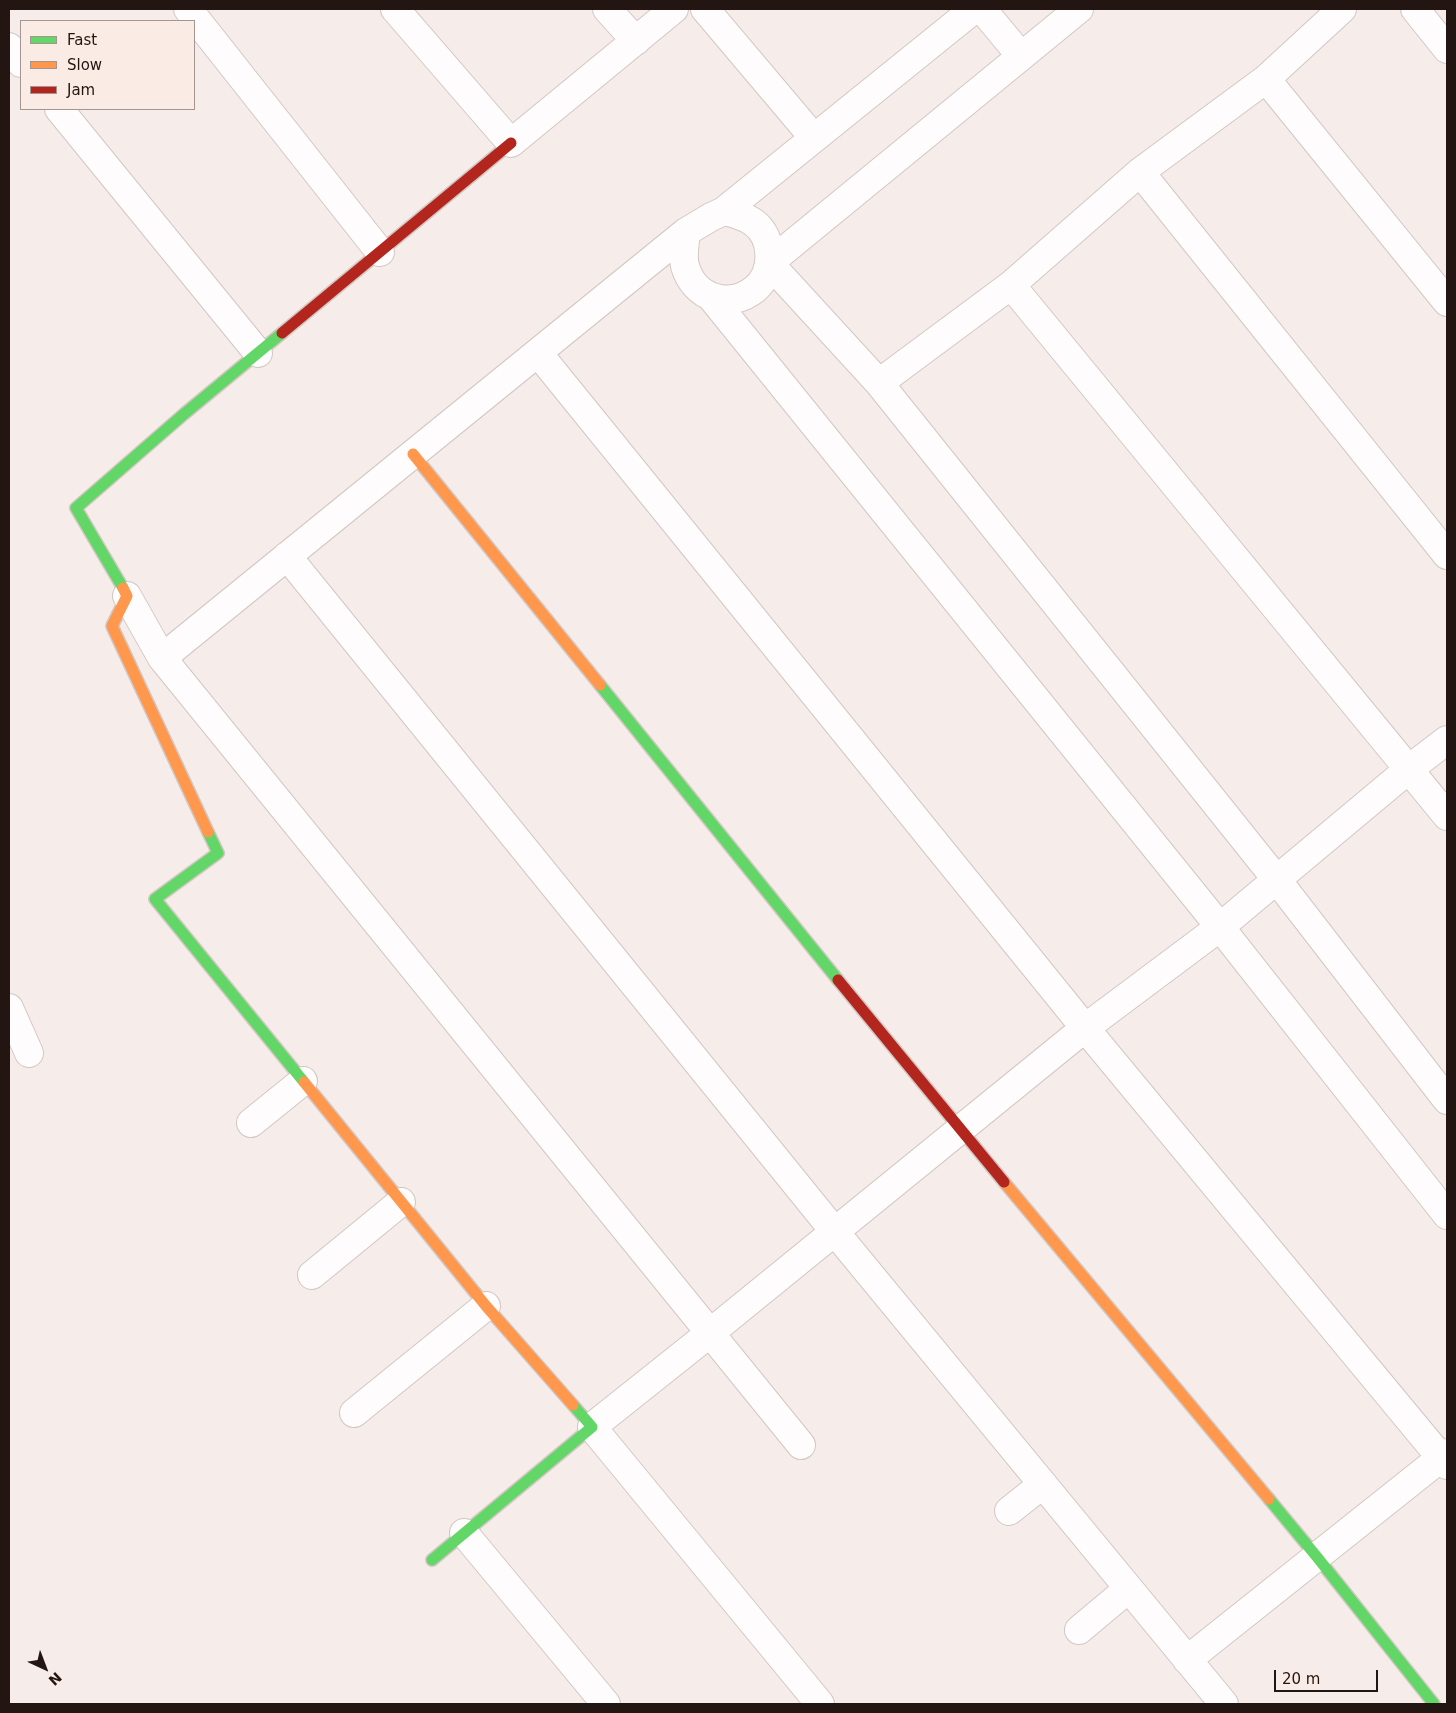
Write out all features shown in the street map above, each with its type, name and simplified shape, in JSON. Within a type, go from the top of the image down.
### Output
[{"type":"street","points":[[188,9],[380,252]]},
{"type":"street","points":[[395,9],[511,143]]},
{"type":"street","points":[[608,9],[636,41]]},
{"type":"street","points":[[674,9],[184,414],[76,508],[162,658],[801,1445]]},
{"type":"street","points":[[705,9],[814,138]]},
{"type":"street","points":[[162,658],[686,232],[724,211],[974,9]]},
{"type":"street","points":[[982,9],[1020,56]]},
{"type":"street","points":[[769,263],[1020,56],[1080,9]]},
{"type":"street","points":[[879,383],[1011,285],[1140,172],[1266,78],[1342,9]]},
{"type":"street","points":[[1415,9],[1447,49]]},
{"type":"street","points":[[9,47],[20,62]]},
{"type":"street","points":[[1266,78],[1447,302]]},
{"type":"street","points":[[60,110],[258,353]]},
{"type":"street","points":[[1140,172],[1447,555]]},
{"type":"street","points":[[712,298],[728,299],[742,296],[749,292],[765,277],[769,263],[769,248],[764,234],[754,222],[741,215],[724,211]]},
{"type":"street","points":[[686,232],[685,265],[690,279],[700,290],[712,298],[1220,927],[1447,1215]]},
{"type":"street","points":[[769,263],[879,383],[1277,880],[1447,1100]]},
{"type":"street","points":[[1011,285],[1447,816]]},
{"type":"street","points":[[538,353],[1085,1028],[1445,1458],[1187,1660]]},
{"type":"street","points":[[412,454],[960,1130],[1317,1557],[1434,1704]]},
{"type":"street","points":[[287,556],[835,1232],[1187,1660],[1215,1701]]},
{"type":"street","points":[[127,596],[112,626],[218,852],[155,899],[486,1306],[592,1427],[820,1704]]},
{"type":"street","points":[[432,1560],[592,1427],[1085,1028],[1220,927],[1409,769],[1447,740]]},
{"type":"street","points":[[9,1008],[29,1053]]},
{"type":"street","points":[[251,1123],[303,1081]]},
{"type":"street","points":[[312,1275],[401,1202]]},
{"type":"street","points":[[354,1413],[486,1306]]},
{"type":"street","points":[[1009,1512],[1043,1484]]},
{"type":"street","points":[[464,1533],[606,1704]]},
{"type":"street","points":[[1079,1630],[1128,1588]]},
{"type":"traffic: fast","points":[[123,588],[76,508],[184,414],[282,333]]},
{"type":"traffic: fast","points":[[600,685],[838,980]]},
{"type":"traffic: fast","points":[[208,832],[218,853],[155,899],[304,1082]]},
{"type":"traffic: fast","points":[[432,1560],[592,1427],[573,1405]]},
{"type":"traffic: fast","points":[[1269,1499],[1434,1704]]},
{"type":"traffic: slow","points":[[413,454],[600,685]]},
{"type":"traffic: slow","points":[[123,588],[127,596],[112,626],[208,832]]},
{"type":"traffic: slow","points":[[304,1082],[486,1306],[573,1405]]},
{"type":"traffic: slow","points":[[1004,1182],[1269,1499]]},
{"type":"traffic: jam","points":[[282,333],[511,143]]},
{"type":"traffic: jam","points":[[838,980],[1004,1182]]}]
